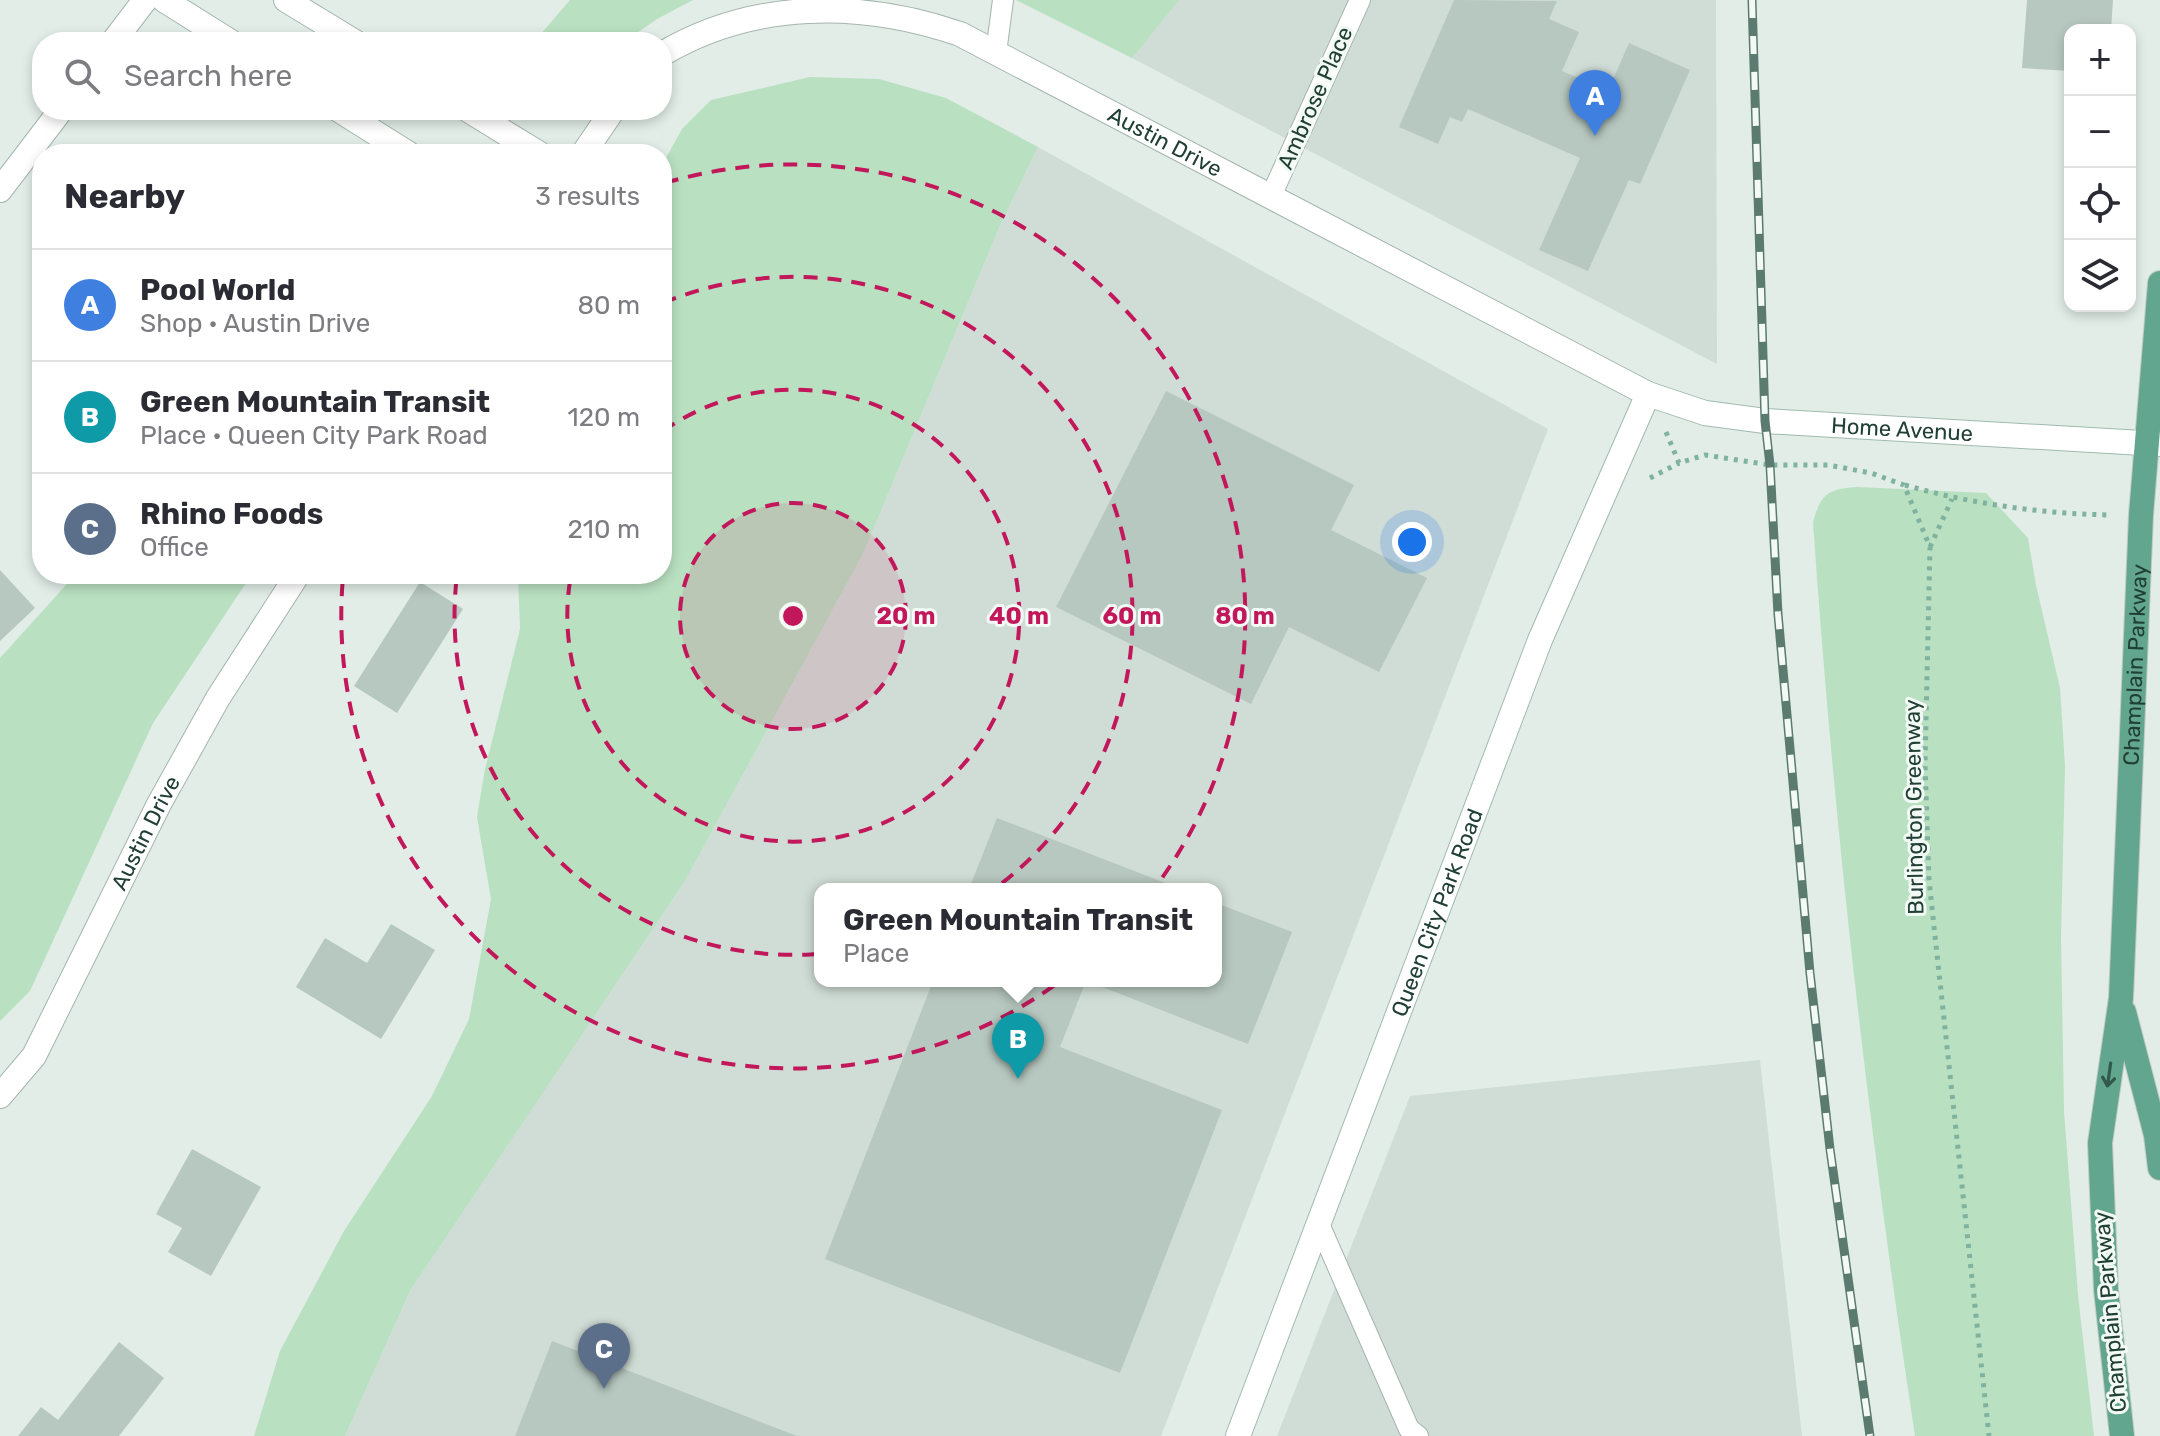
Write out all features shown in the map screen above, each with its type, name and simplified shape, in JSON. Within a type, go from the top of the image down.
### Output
[{"type":"main road","name":"Champlain Parkway","points":[[2122,1436],[2106,1290],[2100,1156],[2121,998],[2141,515],[2153,444],[2160,283]]},
{"type":"main road","name":"Champlain Parkway","points":[[2121,998],[2156,1135],[2160,1168]]},
{"type":"street","points":[[121,32],[145,0]]},
{"type":"street","points":[[164,0],[215,32]]},
{"type":"street","points":[[286,0],[339,32]]},
{"type":"street","name":"Austin Drive","points":[[672,48],[698,31],[741,14],[764,7],[814,1],[862,4],[938,24],[1648,394]]},
{"type":"street","points":[[35,144],[53,120]]},
{"type":"street","points":[[355,120],[393,144]]},
{"type":"street","points":[[484,120],[524,144]]},
{"type":"street","points":[[590,144],[606,120]]},
{"type":"street","points":[[0,190],[32,148]]},
{"type":"street","name":"Home Avenue","points":[[1648,394],[1705,413],[1765,421],[2153,444]]},
{"type":"street","name":"Queen City Park Road","points":[[1238,1436],[1540,640],[1648,394]]},
{"type":"street","name":"Austin Drive","points":[[0,1096],[34,1056],[159,804],[225,686],[291,584]]},
{"type":"lane","points":[[996,53],[1003,0]]},
{"type":"lane","name":"Ambrose Place","points":[[1271,196],[1360,0]]},
{"type":"lane","points":[[1319,1224],[1409,1429],[1418,1436]]},
{"type":"path","points":[[1648,394],[1679,463]]},
{"type":"path","points":[[1650,478],[1679,463],[1705,455],[1770,465],[1828,465],[1871,473],[1952,499],[2088,514],[2141,515]]},
{"type":"path","name":"Burlington Greenway","points":[[1904,485],[1930,547],[1925,764],[1929,880],[1989,1436]]},
{"type":"path","points":[[1930,547],[1952,499]]},
{"type":"shaded area","points":[[1022,0],[1716,0],[1717,364],[1132,58]]},
{"type":"shaded area","points":[[1038,147],[1548,429],[1161,1436],[345,1436],[410,1291],[685,881],[863,554],[999,228]]},
{"type":"shaded area","points":[[1760,1060],[1802,1436],[1277,1436],[1410,1096]]},
{"type":"green space","points":[[570,0],[693,0],[638,32],[543,32]]},
{"type":"green space","points":[[1016,0],[1179,0],[1132,58]]},
{"type":"green space","points":[[810,77],[879,79],[946,98],[1038,147],[999,228],[863,554],[685,881],[410,1291],[345,1436],[254,1436],[280,1351],[344,1231],[432,1096],[469,1019],[491,899],[477,817],[485,769],[520,629],[518,584],[672,584],[672,147],[682,129],[711,100]]},
{"type":"green space","points":[[1857,487],[1986,493],[2028,538],[2060,688],[2065,765],[2061,938],[2064,1111],[2078,1295],[2094,1436],[1915,1436],[1883,1209],[1842,866],[1813,522],[1819,505],[1827,495],[1839,489]]},
{"type":"green space","points":[[67,584],[245,584],[153,723],[30,991],[0,1021],[0,658]]},
{"type":"building","points":[[1454,0],[1557,1],[1549,19],[1579,32],[1562,71],[1608,91],[1629,43],[1690,70],[1640,184],[1629,180],[1588,271],[1539,250],[1580,158],[1468,109],[1462,122],[1450,117],[1438,144],[1399,127]]},
{"type":"building","points":[[2027,0],[2113,0],[2111,24],[2064,24],[2064,71],[2022,68]]},
{"type":"building","points":[[1166,391],[1354,485],[1331,530],[1427,578],[1379,672],[1289,627],[1251,704],[1056,607]]},
{"type":"building","points":[[0,570],[35,608],[0,641]]},
{"type":"building","points":[[419,584],[463,609],[397,713],[354,686]]},
{"type":"building","points":[[997,818],[1165,883],[971,883]]},
{"type":"building","points":[[1222,905],[1292,932],[1248,1044],[1102,987],[1222,987]]},
{"type":"building","points":[[391,924],[435,950],[381,1039],[296,987],[325,938],[367,963]]},
{"type":"building","points":[[931,987],[1084,987],[1060,1047],[1222,1110],[1120,1373],[825,1259]]},
{"type":"building","points":[[192,1149],[261,1187],[211,1276],[168,1252],[182,1228],[156,1214]]},
{"type":"building","points":[[552,1341],[797,1436],[515,1436]]},
{"type":"building","points":[[119,1342],[164,1378],[119,1436],[18,1436],[41,1407],[58,1420]]},
{"type":"railway","points":[[1752,0],[1765,421],[1778,614],[1810,973],[1830,1149],[1870,1436]]},
{"type":"place","name":"Pool World","points":[[1595,136]]},
{"type":"place","name":"Green Mountain Transit","points":[[1018,1079]]},
{"type":"place","name":"Rhino Foods","points":[[604,1389]]}]
